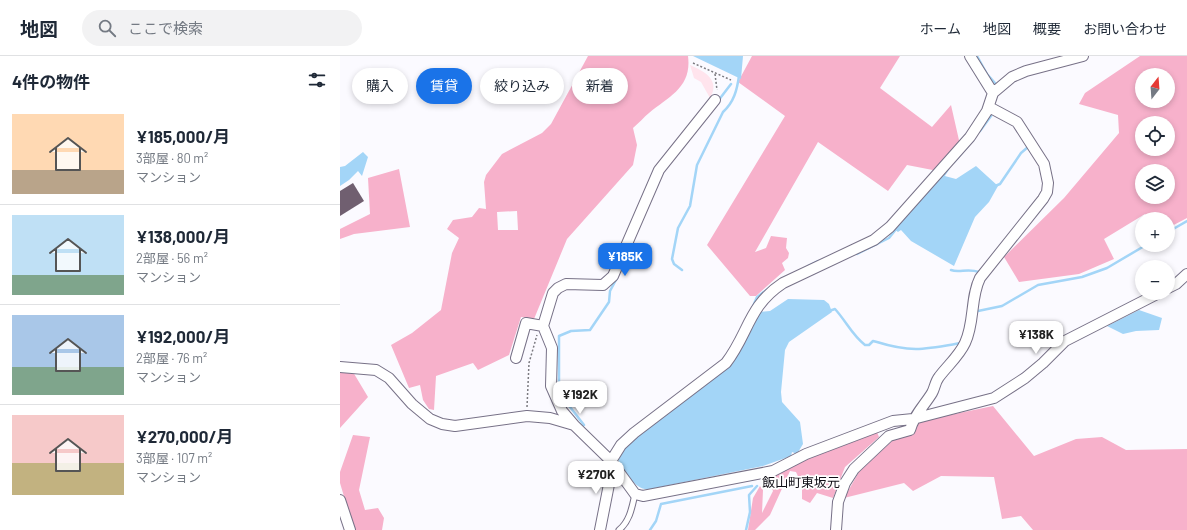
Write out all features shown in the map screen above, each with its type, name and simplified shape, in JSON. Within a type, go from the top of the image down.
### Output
[{"type":"street","points":[[970,56],[993,93]]},
{"type":"street","points":[[600,530],[612,462],[621,445],[634,433],[726,363],[732,355],[754,311],[763,299],[783,283],[874,240],[890,227],[970,137],[989,107],[993,93],[1012,77],[1026,71],[1083,56]]},
{"type":"street","points":[[715,100],[659,170],[613,276],[603,285],[566,284],[558,288],[553,293],[541,326],[552,348],[551,386],[562,411],[574,425],[612,462],[635,494],[643,496],[773,471],[806,454],[893,421],[913,419],[994,398],[1025,378],[1043,363],[1065,341],[1145,300]]},
{"type":"street","points":[[836,530],[838,502],[845,483],[854,469],[889,436],[910,430],[913,419],[932,392],[938,378],[961,351],[965,343],[970,330],[975,292],[980,278],[1047,192],[1047,174],[1044,164],[1017,122],[989,107]]},
{"type":"street","points":[[1175,284],[1187,274]]},
{"type":"street","points":[[516,358],[526,323],[541,326]]},
{"type":"street","points":[[340,367],[376,370],[389,378],[412,404],[430,419],[442,424],[455,426],[527,416],[550,418],[574,425]]},
{"type":"street","points":[[340,500],[350,530]]},
{"type":"lane","points":[[619,530],[623,527],[630,514],[635,494]]},
{"type":"path","points":[[693,63],[731,80]]},
{"type":"path","points":[[715,74],[718,87],[715,100]]},
{"type":"path","points":[[527,416],[529,363],[541,326]]},
{"type":"shaded area","points":[[588,56],[688,56],[687,76],[678,90],[633,128],[637,145],[633,165],[567,239],[534,319],[521,317],[509,355],[478,370],[473,363],[436,376],[434,410],[429,409],[423,400],[420,385],[409,388],[391,345],[412,333],[441,310],[452,253],[459,238],[447,229],[453,220],[472,217],[479,208],[486,209],[484,182],[486,175],[502,154],[542,133],[551,124],[562,104],[564,104],[564,100],[572,85],[572,104],[628,104],[628,68],[581,68]],"holes":[[[517,211],[518,230],[498,230],[497,212]]]},
{"type":"shaded area","points":[[752,56],[900,56],[880,88],[932,127],[951,105],[961,149],[943,172],[907,165],[888,191],[818,142],[755,252],[766,248],[771,236],[787,238],[786,248],[789,253],[788,258],[782,263],[785,270],[756,296],[750,296],[707,245],[785,116],[738,82]]},
{"type":"shaded area","points":[[1140,56],[1187,56],[1187,218],[1175,224],[1175,212],[1135,212],[1135,220],[1104,239],[1114,259],[1079,274],[1019,282],[1004,257],[1064,198],[1119,133],[1118,115],[1079,104],[1085,93]]},
{"type":"shaded area","points":[[690,65],[701,70],[712,81],[713,92],[710,98],[701,82],[694,78]]},
{"type":"shaded area","points":[[399,169],[410,227],[354,234],[340,239],[340,229],[370,214],[368,178]]},
{"type":"shaded area","points":[[340,371],[353,372],[368,397],[340,428]]},
{"type":"shaded area","points":[[993,406],[1034,456],[1076,439],[1102,437],[1126,450],[1187,449],[1187,530],[1033,530],[1021,516],[1002,519],[994,477],[941,476],[913,491],[904,483],[844,498],[859,472],[893,440],[914,434],[916,422]]},
{"type":"shaded area","points":[[877,432],[879,437],[845,467],[833,498],[817,493],[810,503],[802,499],[802,485],[796,472],[790,471],[770,515],[755,530],[748,530],[753,498],[760,486],[763,490],[762,513],[773,491],[769,481],[771,477],[815,454]]},
{"type":"shaded area","points":[[353,435],[370,437],[359,490],[365,510],[378,508],[384,518],[382,530],[354,530],[340,483],[340,472]]},
{"type":"water","points":[[693,56],[743,56],[741,79]]},
{"type":"water","points":[[363,152],[368,157],[362,176],[358,171],[340,186],[340,167],[345,166]]},
{"type":"water","points":[[976,166],[998,186],[989,202],[975,217],[954,266],[911,241],[901,230],[898,232],[894,229],[941,175],[956,179]]},
{"type":"water","points":[[788,299],[824,300],[829,304],[832,312],[789,342],[785,350],[781,392],[782,402],[800,422],[803,444],[797,454],[792,452],[791,456],[763,466],[650,489],[645,489],[636,484],[618,462],[621,453],[628,444],[712,379],[758,312],[770,311]]},
{"type":"water","points":[[1139,310],[1162,318],[1159,330],[1136,331],[1123,334],[1107,326]]},
{"type":"building","points":[[353,183],[364,201],[340,216],[340,191]]},
{"type":"waterway","points":[[977,56],[987,74],[995,83]]},
{"type":"waterway","points":[[682,270],[674,264],[672,259],[678,228],[690,206],[697,165],[723,112],[732,100],[736,91],[739,76]]},
{"type":"waterway","points":[[718,101],[731,84]]},
{"type":"waterway","points":[[980,131],[991,116]]},
{"type":"waterway","points":[[954,162],[973,140]]},
{"type":"waterway","points":[[995,186],[1000,184],[1021,153],[1028,147]]},
{"type":"waterway","points":[[942,178],[948,169]]},
{"type":"waterway","points":[[1175,228],[1187,221]]},
{"type":"waterway","points":[[857,254],[889,238],[897,228]]},
{"type":"waterway","points":[[978,311],[1002,306],[1038,285],[1082,277],[1107,268],[1135,251]]},
{"type":"waterway","points":[[808,266],[818,261]]},
{"type":"waterway","points":[[951,270],[975,271],[979,272],[978,274]]},
{"type":"waterway","points":[[584,425],[570,407],[559,383],[559,336],[571,331],[590,330],[609,302],[610,291],[617,278]]},
{"type":"waterway","points":[[751,311],[757,297],[772,286]]},
{"type":"waterway","points":[[829,311],[835,309],[856,337],[865,345],[869,345],[873,341],[900,348],[919,349],[961,343]]},
{"type":"waterway","points":[[650,530],[656,521],[661,504],[752,486]]},
{"type":"waterway","points":[[746,530],[750,512],[749,495],[757,486]]},
{"type":"district","name":"飯山町東坂元","points":[[801,482]]}]
